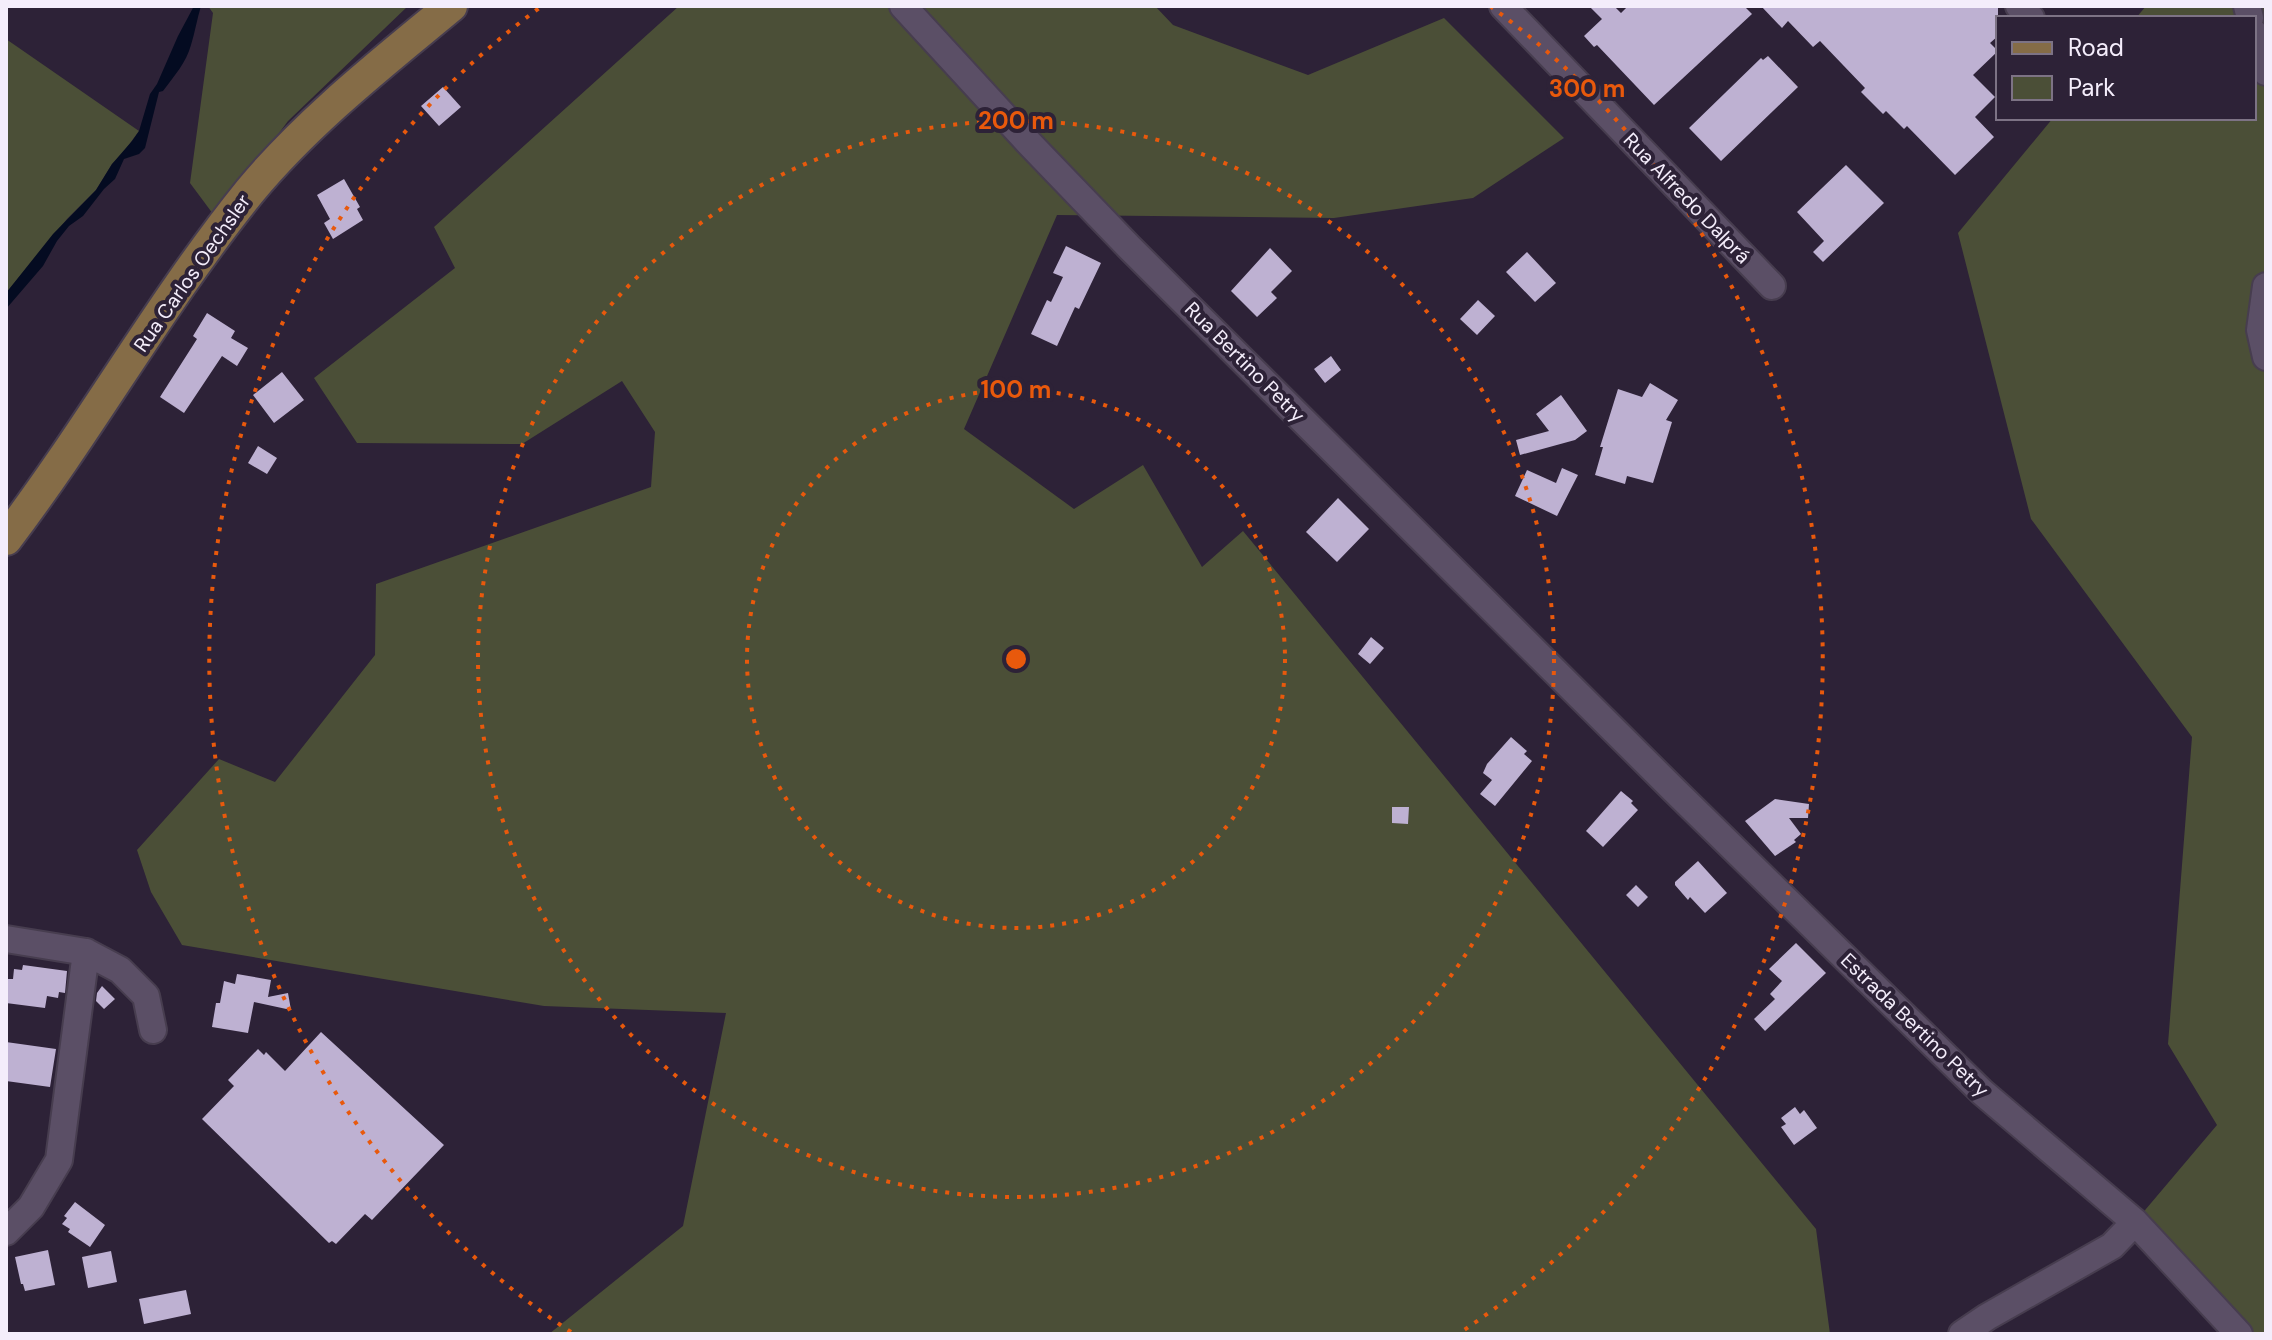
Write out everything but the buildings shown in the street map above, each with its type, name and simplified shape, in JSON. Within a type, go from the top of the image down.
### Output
[{"type":"main road","name":"Rua Carlos Oechsler","points":[[6,539],[204,251],[252,189],[301,136],[351,90],[451,6]]},
{"type":"street","name":"Rua Bertino Petry","points":[[903,6],[1129,247],[1595,711]]},
{"type":"street","name":"Rua Alfredo Dalprá","points":[[1503,6],[1772,286]]},
{"type":"street","points":[[2256,41],[2266,72]]},
{"type":"street","points":[[2266,286],[2260,330],[2266,357]]},
{"type":"street","name":"Estrada Bertino Petry","points":[[1595,711],[1982,1092],[2135,1222],[2239,1334]]},
{"type":"street","points":[[6,939],[86,952],[120,970],[146,996],[153,1030]]},
{"type":"street","points":[[6,1232],[31,1207],[59,1160],[86,952]]},
{"type":"street","points":[[1962,1334],[2112,1246],[2135,1222]]},
{"type":"green space","points":[[208,6],[408,6],[288,121],[216,218],[190,183],[213,13]]},
{"type":"green space","points":[[679,6],[1155,6],[1173,25],[1308,75],[1444,18],[1564,138],[1473,198],[1334,218],[1057,215],[964,429],[1074,509],[1143,465],[1202,567],[1243,531],[1816,1229],[1830,1334],[549,1334],[683,1226],[726,1013],[544,1006],[182,945],[151,892],[137,850],[219,759],[275,782],[375,655],[376,584],[651,487],[655,432],[622,381],[522,444],[357,443],[314,378],[455,268],[434,227]]},
{"type":"green space","points":[[2146,6],[2266,6],[2266,1334],[2239,1334],[2135,1222],[2217,1125],[2168,1044],[2192,737],[2031,519],[1958,233],[2051,120],[2256,120],[2256,16],[2138,16]]},
{"type":"green space","points":[[6,39],[139,131],[96,190],[67,219],[6,293]]},
{"type":"water","points":[[194,6],[201,6],[189,52],[163,91],[159,92],[145,148],[139,154],[124,159],[115,179],[83,216],[69,226],[43,266],[6,309],[6,293],[53,234],[96,190],[139,131],[150,94]]}]
